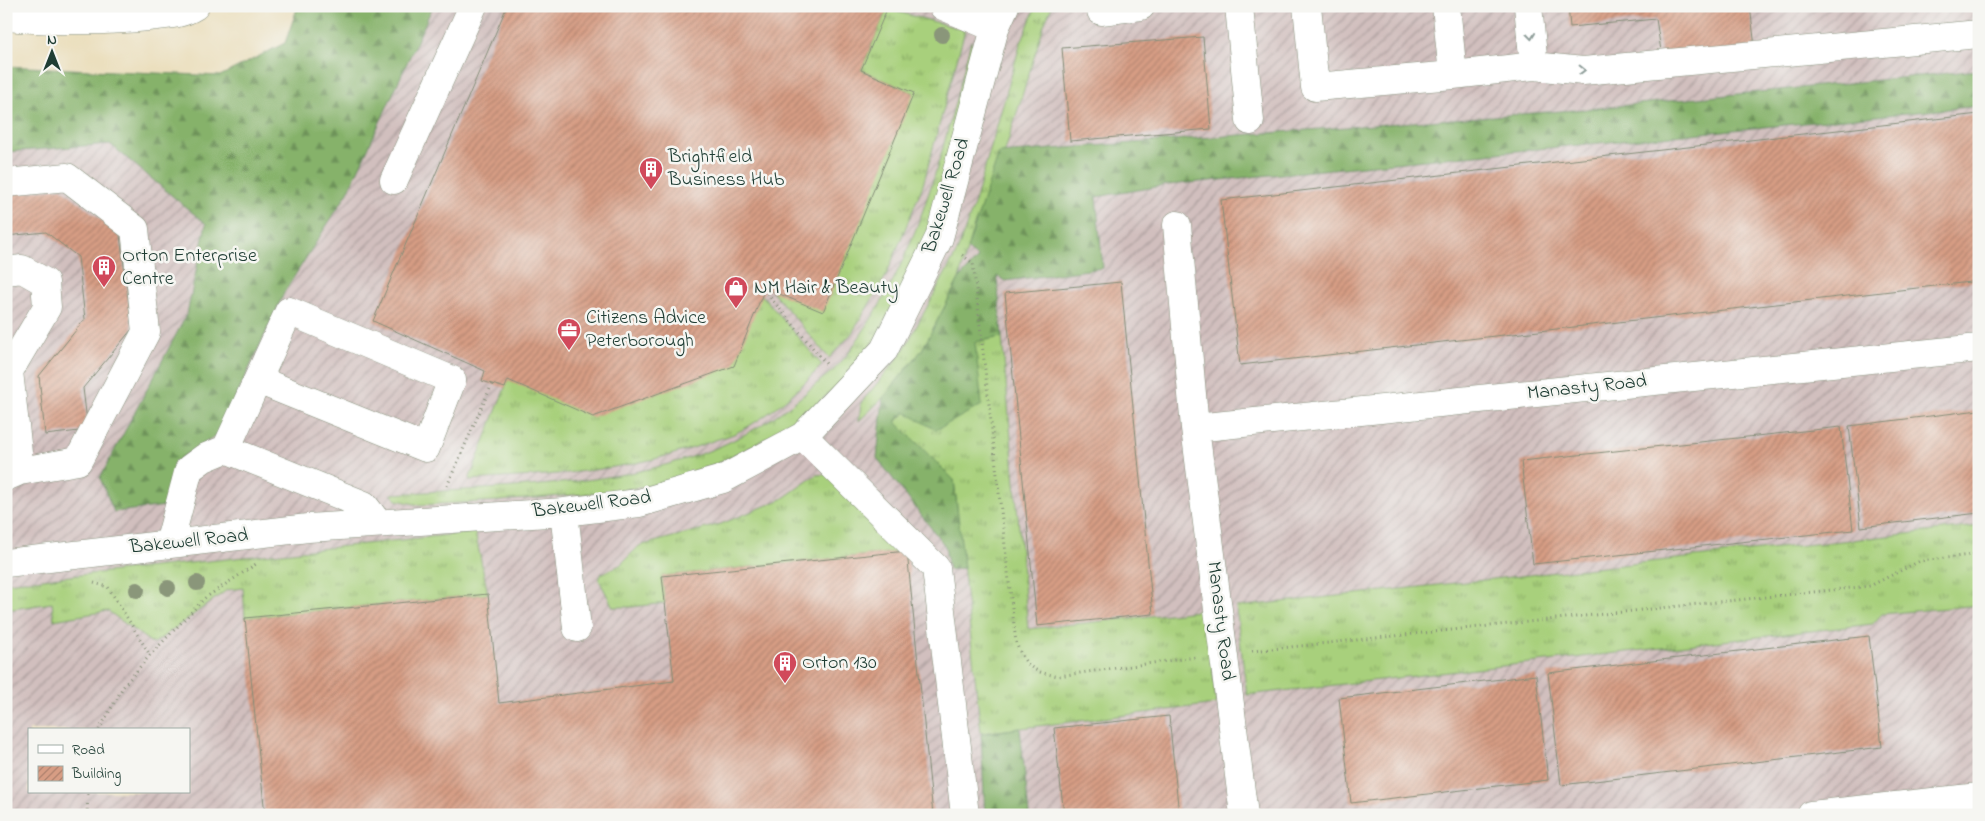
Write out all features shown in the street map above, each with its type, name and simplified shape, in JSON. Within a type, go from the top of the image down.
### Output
[{"type":"street","points":[[6,17],[67,22],[117,20],[184,13],[196,6]]},
{"type":"street","points":[[394,180],[473,6]]},
{"type":"street","points":[[943,6],[1000,17]]},
{"type":"street","points":[[1101,11],[1141,6]]},
{"type":"street","points":[[1239,6],[1250,121]]},
{"type":"street","points":[[1307,6],[1315,87],[1534,66],[1583,71],[1979,34]]},
{"type":"street","points":[[1446,6],[1453,75]]},
{"type":"street","points":[[1528,6],[1534,66]]},
{"type":"street","name":"Bakewell Road","points":[[6,563],[308,528],[564,512],[639,503],[723,479],[803,436],[884,350],[939,238],[1000,17]]},
{"type":"street","points":[[6,183],[67,177],[135,229],[146,332],[78,462],[13,474],[8,371],[47,307],[45,282],[22,269],[6,271]]},
{"type":"street","name":"Manasty Road","points":[[1177,225],[1195,428],[1244,815]]},
{"type":"street","points":[[169,544],[190,469],[204,458],[226,448],[289,310],[452,380],[426,448],[258,380]]},
{"type":"street","name":"Manasty Road","points":[[1195,428],[1979,348]]},
{"type":"street","points":[[803,436],[936,568],[965,815]]},
{"type":"street","points":[[226,448],[364,505],[378,524]]},
{"type":"street","points":[[564,512],[577,628]]},
{"type":"street","points":[[1811,815],[1979,797]]},
{"type":"path","points":[[939,238],[973,263],[1016,643],[1023,658],[1037,673],[1058,676],[1224,654],[1870,586],[1920,561],[1979,554]]},
{"type":"path","points":[[764,290],[828,366]]},
{"type":"path","points":[[447,486],[492,384]]},
{"type":"path","points":[[100,728],[123,687],[150,655],[205,598],[260,561]]},
{"type":"path","points":[[89,582],[108,587],[150,655]]},
{"type":"path","points":[[87,815],[88,794]]},
{"type":"shaded area","points":[[305,6],[1979,6],[1979,815],[6,815],[6,70],[276,94]]},
{"type":"green space","points":[[298,6],[433,6],[348,192],[285,291],[219,434],[180,458],[166,506],[114,512],[100,478],[187,314],[206,224],[110,144],[6,152],[6,66],[220,76],[285,43]]},
{"type":"green space","points":[[1036,6],[1052,6],[1044,25],[998,174],[974,225],[959,279],[922,350],[883,398],[859,421],[861,403],[902,353],[957,252],[976,199],[1020,45]]},
{"type":"green space","points":[[887,9],[965,30],[923,185],[886,276],[852,333],[829,358],[772,291],[914,93],[861,70]]},
{"type":"green space","points":[[971,41],[978,58],[933,228],[877,337],[840,384],[793,424],[721,462],[652,485],[609,492],[500,501],[419,505],[397,500],[391,494],[567,482],[597,479],[653,468],[703,453],[727,443],[771,419],[793,403],[831,372],[846,356],[883,300],[901,265],[916,229],[941,154]]},
{"type":"green space","points":[[1979,70],[1979,106],[1168,185],[1096,197],[1103,268],[1005,281],[997,276],[1002,337],[975,342],[982,405],[936,430],[905,412],[896,422],[954,480],[964,568],[949,570],[945,546],[877,458],[883,398],[922,350],[959,279],[978,258],[967,249],[999,153],[1588,109]]},
{"type":"green space","points":[[762,295],[822,365],[793,394],[748,427],[678,453],[619,466],[560,474],[469,480],[508,380]]},
{"type":"green space","points":[[1002,337],[1028,629],[1207,610],[1216,704],[981,733],[954,480],[896,422],[975,341]]},
{"type":"green space","points":[[829,474],[907,551],[662,576],[665,603],[613,607],[599,580],[601,574],[620,565],[639,546],[721,524],[782,499],[816,475]]},
{"type":"green space","points":[[1979,526],[1979,605],[1882,614],[1873,624],[1247,695],[1236,607]]},
{"type":"green space","points":[[475,532],[488,594],[245,618],[243,588],[227,590],[153,644],[108,611],[54,620],[52,603],[6,610],[6,583]]},
{"type":"green space","points":[[1020,728],[1029,815],[985,815],[981,734]]},
{"type":"building","name":"Brightfield Business Hub","points":[[507,6],[880,6],[887,9],[861,70],[914,93],[823,312],[765,288],[734,366],[593,417],[508,380],[505,388],[482,381],[485,371],[373,321]]},
{"type":"building","points":[[1568,6],[1750,6],[1755,47],[1662,57],[1656,19],[1570,27]]},
{"type":"building","points":[[1203,37],[1211,129],[1070,141],[1062,48]]},
{"type":"building","points":[[1979,114],[1979,281],[1240,365],[1221,200]]},
{"type":"building","name":"Orton Enterprise Centre","points":[[61,188],[120,235],[132,329],[83,388],[88,430],[45,435],[39,376],[85,319],[78,257],[46,232],[6,236],[6,195]]},
{"type":"building","points":[[1121,282],[1153,614],[1037,626],[1005,293]]},
{"type":"building","points":[[1979,410],[1979,513],[1861,527],[1849,426]]},
{"type":"building","points":[[1841,427],[1853,530],[1533,564],[1521,461]]},
{"type":"building","name":"Orton 130","points":[[907,551],[933,815],[265,815],[245,618],[488,594],[499,703],[674,681],[662,576]]},
{"type":"building","points":[[1869,636],[1882,747],[1561,785],[1548,673]]},
{"type":"building","points":[[1536,675],[1548,780],[1351,803],[1339,698]]},
{"type":"building","points":[[1169,716],[1179,815],[1064,815],[1054,728]]},
{"type":"place","name":"Brightfield Business Hub","points":[[651,190]]},
{"type":"place","name":"Orton Enterprise Centre","points":[[104,288]]},
{"type":"place","name":"NM Hair & Beauty","points":[[736,309]]},
{"type":"place","name":"Citizens Advice Peterborough","points":[[569,351]]},
{"type":"place","name":"Orton 130","points":[[785,684]]}]
